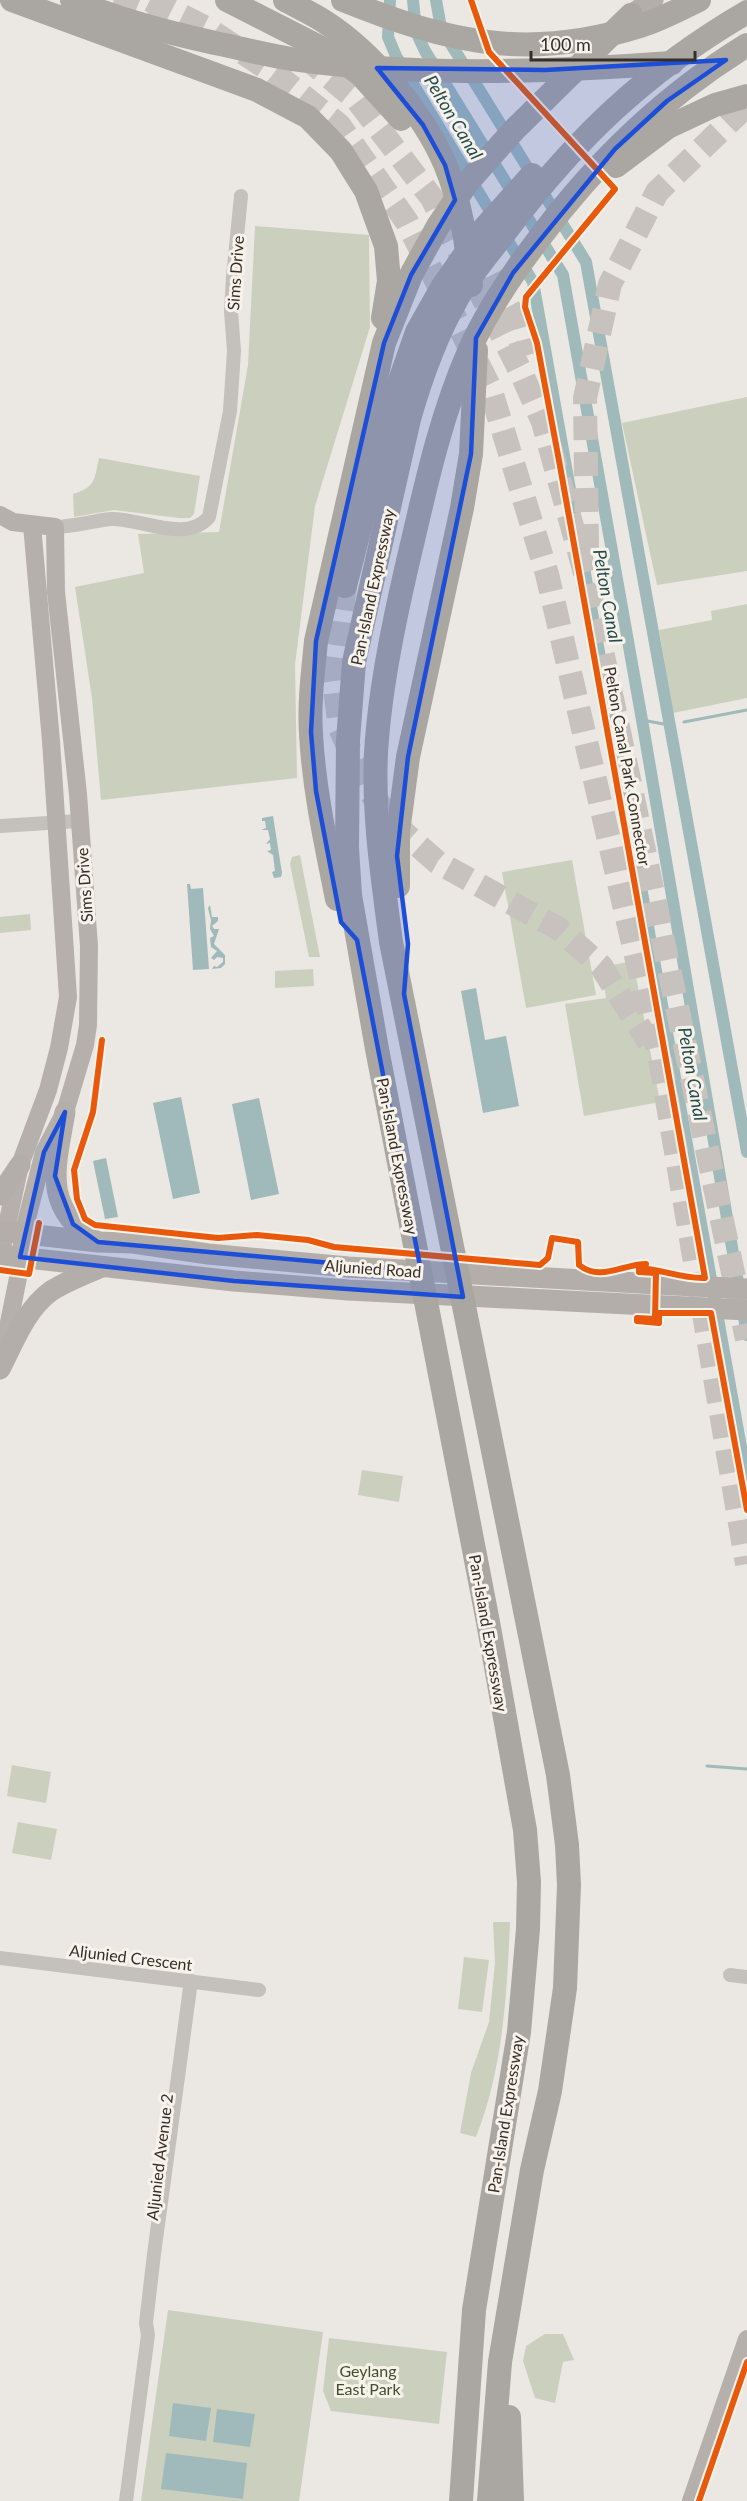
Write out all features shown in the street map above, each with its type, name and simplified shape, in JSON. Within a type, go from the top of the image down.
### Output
[{"type":"highway","points":[[12,0],[257,90],[308,117],[341,151],[360,181],[366,191],[386,246],[389,280],[380,332],[384,343]]},
{"type":"highway","points":[[227,0],[299,35],[331,53],[360,74],[412,132],[442,176]]},
{"type":"highway","points":[[285,0],[326,22],[348,39],[392,82],[423,125],[445,165],[459,213],[469,267],[476,343],[471,454],[462,508],[408,757],[398,832],[398,933],[408,944],[404,994],[558,1775],[567,1845],[568,1926],[565,1988],[550,2091],[532,2170],[500,2362],[489,2501]]},
{"type":"highway","points":[[343,0],[432,31],[477,41],[514,45],[556,44],[598,38],[643,25],[699,0]]},
{"type":"highway","points":[[71,1],[153,30],[289,58],[400,69],[545,70],[747,57]]},
{"type":"highway","name":"Pan-Island Expressway","points":[[461,2501],[474,2310],[519,2032],[529,1906],[525,1830],[488,1622],[350,895],[347,848],[348,740],[354,662],[419,384],[457,298],[492,234],[540,176],[633,92],[693,45],[747,12]]},
{"type":"highway","points":[[357,940],[341,922],[316,790],[310,732],[311,691],[315,641],[384,343],[411,274],[438,226],[467,183],[514,130],[631,15]]},
{"type":"highway","name":"Pan-Island Expressway","points":[[398,933],[378,835],[376,753],[387,669],[408,563],[444,418],[471,347],[488,313],[513,273],[562,207],[615,148],[667,101],[747,45]]},
{"type":"highway","points":[[562,207],[668,128],[715,105],[747,96]]},
{"type":"highway","points":[[345,586],[403,368],[428,309],[492,234]]},
{"type":"highway","points":[[446,2501],[459,2394],[474,2310]]},
{"type":"highway","points":[[500,2362],[510,2399],[512,2501]]},
{"type":"main road","points":[[631,15],[653,0]]},
{"type":"main road","points":[[65,1112],[55,1176],[62,1209],[73,1224],[98,1242]]},
{"type":"main road","points":[[0,1195],[20,1166]]},
{"type":"main road","name":"Aljunied Road","points":[[10,1232],[348,1267],[747,1289]]},
{"type":"main road","name":"Aljunied Road","points":[[5,1256],[348,1290],[703,1310],[747,1310]]},
{"type":"main road","points":[[0,1369],[22,1325],[36,1306],[50,1292],[102,1266]]},
{"type":"street","name":"Sims Drive","points":[[10,1232],[44,1152],[65,1112],[86,1045],[88,1025],[89,946],[80,821],[71,708],[57,603],[55,565],[60,527],[113,519],[186,529],[203,524],[209,517],[230,411],[234,351],[231,311],[241,196]]},
{"type":"street","points":[[4,520],[60,527]]},
{"type":"street","name":"Sims Drive","points":[[10,1232],[20,1166],[48,1090],[59,1048],[68,997],[57,822],[32,525]]},
{"type":"street","points":[[0,826],[80,821]]},
{"type":"street","points":[[0,1369],[5,1256],[10,1232]]},
{"type":"street","name":"Aljunied Crescent","points":[[0,1958],[259,1990]]},
{"type":"street","points":[[730,1975],[747,1977]]},
{"type":"street","name":"Aljunied Avenue 2","points":[[126,2501],[148,2335],[154,2323],[158,2295],[195,1981]]},
{"type":"street","points":[[691,2501],[747,2338]]},
{"type":"highlighted area","points":[[726,60],[667,101],[615,149],[513,273],[476,338],[471,454],[408,757],[397,856],[408,944],[404,994],[463,1297],[234,1281],[20,1257],[44,1152],[65,1112],[55,1176],[73,1224],[98,1242],[421,1271],[357,940],[341,922],[316,791],[311,732],[316,641],[384,343],[411,275],[455,200],[445,165],[423,125],[377,68],[545,70]]},
{"type":"green space","points":[[255,226],[369,235],[370,327],[315,506],[295,665],[297,778],[101,800],[92,698],[75,587],[144,573],[138,534],[219,532],[248,365]]},
{"type":"green space","points":[[747,397],[747,571],[657,585],[622,423]]},
{"type":"green space","points":[[99,458],[200,476],[194,514],[190,518],[179,518],[114,510],[74,517],[73,494],[86,489],[93,482]]},
{"type":"green space","points":[[747,604],[747,698],[673,713],[659,630],[712,620],[711,611]]},
{"type":"green space","points":[[300,855],[320,957],[309,957],[290,864],[292,857]]},
{"type":"green space","points":[[572,860],[596,995],[526,1008],[502,872]]},
{"type":"green space","points":[[30,914],[31,930],[0,933],[0,917]]},
{"type":"green space","points":[[633,961],[660,1102],[584,1116],[565,1004],[606,998],[601,967]]},
{"type":"green space","points":[[313,969],[314,986],[275,988],[275,971]]},
{"type":"green space","points":[[362,1470],[403,1476],[399,1502],[358,1495]]},
{"type":"green space","points":[[12,1765],[51,1772],[46,1803],[7,1796]]},
{"type":"green space","points":[[18,1822],[57,1829],[51,1860],[12,1853]]},
{"type":"green space","points":[[493,1922],[510,1922],[507,1976],[498,2058],[476,2137],[460,2133],[471,2073],[489,2022],[495,1963]]},
{"type":"green space","points":[[464,1957],[489,1960],[482,2012],[458,2009]]},
{"type":"green space","points":[[168,2310],[323,2332],[299,2501],[141,2501]]},
{"type":"green space","points":[[545,2334],[563,2334],[574,2360],[563,2362],[555,2403],[535,2398],[523,2361],[526,2346]]},
{"type":"green space","name":"Geylang East Park","points":[[329,2338],[447,2352],[439,2424],[331,2411],[323,2391]]},
{"type":"water","points":[[273,816],[282,873],[281,877],[274,878],[273,855],[267,851],[271,850],[270,843],[266,844],[270,839],[268,830],[261,830],[266,828],[262,818]]},
{"type":"water","points":[[187,884],[190,884],[191,889],[203,888],[209,969],[193,970]]},
{"type":"water","points":[[210,905],[212,917],[218,917],[218,921],[212,926],[214,929],[219,929],[214,944],[225,955],[225,964],[221,968],[212,969],[223,962],[223,958],[217,957],[214,960],[211,958],[217,951],[211,947],[210,938],[214,936],[210,929],[211,920],[208,908]]},
{"type":"water","points":[[476,988],[485,1040],[506,1036],[519,1106],[483,1113],[461,991]]},
{"type":"water","points":[[181,1097],[200,1193],[173,1199],[153,1103]]},
{"type":"water","points":[[259,1098],[279,1194],[251,1200],[232,1104]]},
{"type":"water","points":[[106,1158],[118,1217],[105,1219],[93,1161]]},
{"type":"water","points":[[173,2403],[211,2408],[206,2441],[169,2436]]},
{"type":"water","points":[[217,2409],[255,2414],[250,2447],[213,2442]]},
{"type":"water","points":[[166,2453],[247,2463],[243,2499],[161,2489]]},
{"type":"waterway","name":"Pelton Canal","points":[[390,0],[388,37],[396,56],[533,282],[747,1481]]},
{"type":"waterway","name":"Pelton Canal","points":[[413,0],[416,32],[425,51],[563,275],[747,1335]]},
{"type":"waterway","name":"Pelton Canal","points":[[436,0],[441,28],[586,262],[747,1152]]},
{"type":"waterway","points":[[684,722],[747,710]]},
{"type":"waterway","points":[[642,720],[669,725]]},
{"type":"waterway","points":[[707,1766],[747,1769]]},
{"type":"tunnel","points":[[114,0],[164,21]]},
{"type":"tunnel","points":[[150,0],[208,29],[274,73],[339,125],[407,222],[490,388],[547,574],[660,1059],[747,1564]]},
{"type":"tunnel","points":[[303,55],[358,101],[432,198],[520,370],[543,422],[587,580],[747,1339]]},
{"type":"tunnel","points":[[587,548],[585,398],[610,284],[657,192],[747,105]]},
{"type":"tunnel","points":[[475,243],[514,318],[525,356]]},
{"type":"tunnel","points":[[345,586],[333,675],[340,728],[365,785],[393,823],[437,862],[559,929],[601,966],[649,1042]]},
{"type":"cycle path","name":"Pelton Canal Park Connector","points":[[471,0],[489,52],[615,189],[526,297],[525,307],[537,343],[560,466],[705,1278],[639,1268],[639,1272],[656,1273],[655,1319],[637,1318],[637,1321],[659,1323],[659,1313],[711,1313],[747,1510]]},
{"type":"cycle path","points":[[102,1040],[93,1112],[74,1170],[77,1199],[85,1219],[95,1225],[218,1238],[257,1235],[308,1240],[334,1247],[540,1265],[548,1258],[552,1238],[578,1242],[579,1265],[587,1270],[604,1272],[646,1264]]},
{"type":"cycle path","points":[[0,1270],[29,1274],[39,1223]]},
{"type":"cycle path","points":[[699,2501],[747,2362]]}]
